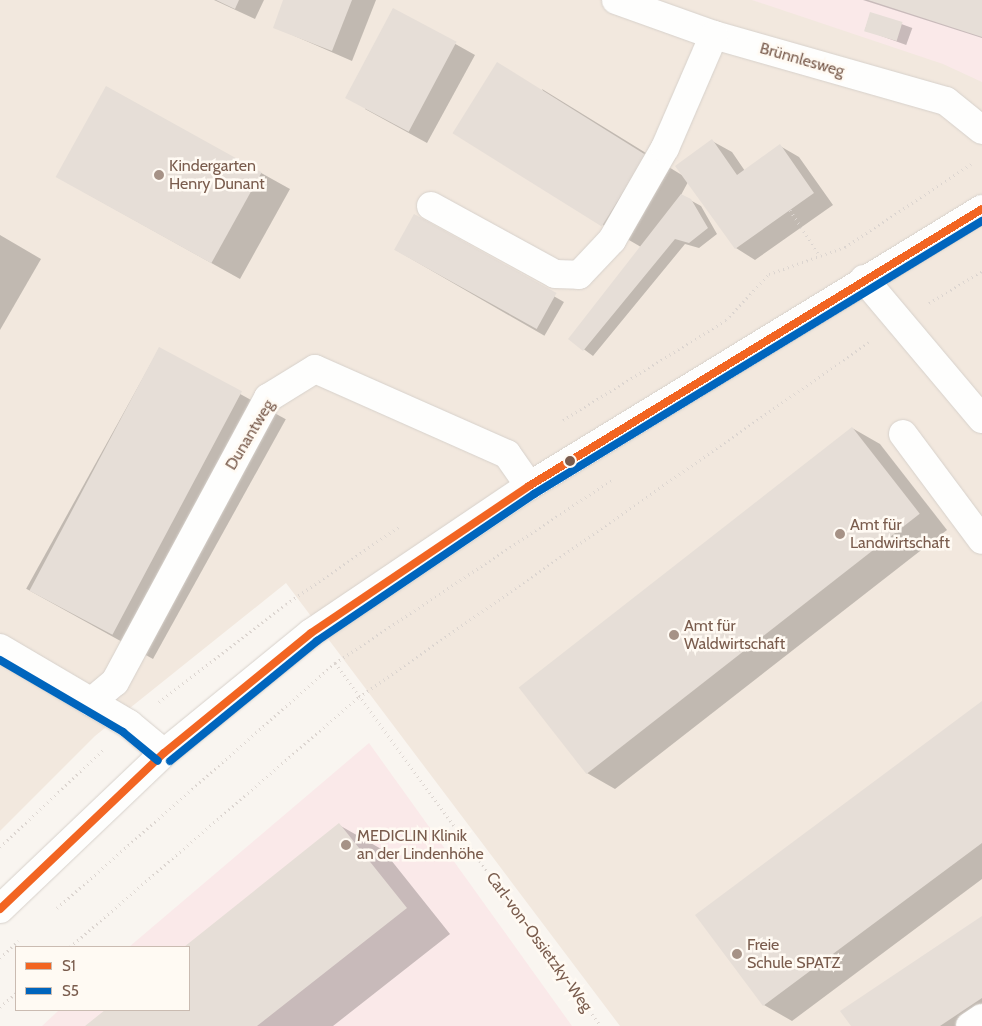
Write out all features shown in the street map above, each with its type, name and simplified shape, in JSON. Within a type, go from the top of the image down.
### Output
[{"type":"street","name":"Brünnlesweg","points":[[616,0],[714,35],[946,101],[982,130]]},
{"type":"street","points":[[431,206],[555,274],[579,275],[612,240],[665,148],[714,35]]},
{"type":"street","points":[[0,909],[164,753],[310,633],[528,486],[864,279],[982,209]]},
{"type":"street","points":[[864,279],[982,419]]},
{"type":"street","name":"Dunantweg","points":[[91,702],[114,682],[268,398],[315,369],[508,454],[528,486]]},
{"type":"street","points":[[903,434],[982,540]]},
{"type":"street","points":[[0,648],[91,702],[164,753]]},
{"type":"street","points":[[970,1026],[982,1018]]},
{"type":"path","points":[[558,423],[726,320],[769,274],[818,253],[845,247],[974,162]]},
{"type":"path","points":[[790,210],[818,253]]},
{"type":"path","points":[[71,946],[358,697],[899,321],[982,271]]},
{"type":"path","points":[[52,912],[335,663],[618,476]]},
{"type":"path","points":[[286,604],[409,521]]},
{"type":"path","name":"Carl-von-Ossietzky-Weg","points":[[335,663],[358,697],[601,1026]]},
{"type":"path","points":[[0,958],[22,938]]},
{"type":"path","points":[[0,1008],[15,994]]},
{"type":"shaded area","points":[[0,0],[982,0],[982,1026],[620,1026],[286,583],[95,736],[0,831]]},
{"type":"shaded area","points":[[752,0],[982,0],[982,82],[943,64]]},
{"type":"shaded area","name":"MEDICLIN Klinik an der Lindenhöhe","points":[[369,743],[572,1026],[42,1026],[58,1011],[190,1011],[190,946],[130,946]]},
{"type":"building","points":[[216,0],[239,0],[235,9]]},
{"type":"building","points":[[283,0],[352,0],[332,51],[273,28]]},
{"type":"building","points":[[868,0],[982,0],[982,37]]},
{"type":"building","points":[[393,8],[457,42],[409,132],[345,98]]},
{"type":"building","points":[[870,12],[903,22],[897,41],[864,31]]},
{"type":"building","points":[[497,62],[646,155],[602,227],[452,133]]},
{"type":"building","name":"Kindergarten Henry Dunant","points":[[106,86],[262,172],[211,263],[56,177]]},
{"type":"building","points":[[712,139],[737,175],[780,144],[814,193],[735,249],[675,166]]},
{"type":"building","points":[[681,194],[691,199],[708,228],[689,243],[675,239],[583,351],[568,339]]},
{"type":"building","points":[[414,214],[557,293],[537,329],[394,250]]},
{"type":"building","points":[[159,347],[242,391],[112,635],[29,591]]},
{"type":"building","name":"Amt für Waldwirtschaft","points":[[852,427],[920,514],[586,774],[519,687]]},
{"type":"building","points":[[982,701],[982,843],[763,1006],[695,915]]},
{"type":"building","points":[[339,823],[407,908],[257,1026],[85,1026],[104,1011],[190,1011],[190,946],[185,946]]},
{"type":"building","points":[[982,916],[982,998],[940,1026],[851,1026],[840,1011]]},
{"type":"transit line","name":"S1","points":[[0,909],[164,753],[311,633],[529,486],[982,209]]},
{"type":"transit line","name":"S5","points":[[170,761],[317,641],[534,494],[982,221]]},
{"type":"transit line","name":"S5","points":[[0,660],[123,732],[158,761]]},
{"type":"place","name":"Kindergarten Henry Dunant","points":[[159,175]]},
{"type":"place","name":"Amt für Landwirtschaft","points":[[840,534]]},
{"type":"place","name":"Amt für Waldwirtschaft","points":[[674,635]]},
{"type":"place","name":"MEDICLIN Klinik an der Lindenhöhe","points":[[346,845]]},
{"type":"place","name":"Freie Schule SPATZ","points":[[737,954]]}]
